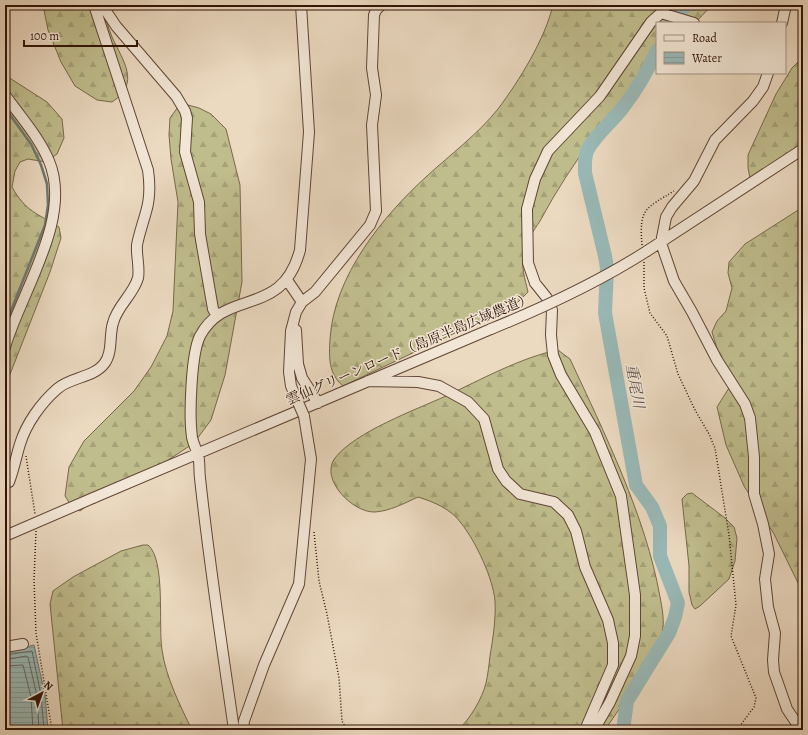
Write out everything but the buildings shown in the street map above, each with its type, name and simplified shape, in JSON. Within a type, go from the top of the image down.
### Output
[{"type":"street","points":[[5,483],[9,482],[14,470],[20,443],[29,422],[38,411],[57,389],[70,381],[98,371],[105,363],[108,356],[112,324],[117,311],[133,290],[138,277],[137,245],[147,210],[150,184],[148,170],[94,5]]},
{"type":"street","points":[[102,5],[116,26],[176,96],[185,111],[187,118],[185,152],[198,202],[202,250],[213,309],[217,316]]},
{"type":"street","points":[[234,730],[206,527],[198,455],[192,433],[193,365],[200,336],[217,316],[233,307],[270,295],[287,280],[293,271],[300,250],[309,132],[301,5]]},
{"type":"street","points":[[243,730],[244,721],[264,665],[299,584],[311,459],[304,416],[291,386],[289,372],[296,312],[302,302],[315,292],[370,225],[376,211],[372,125],[376,95],[372,68],[374,15],[376,10],[381,5]]},
{"type":"street","points":[[784,22],[786,5]]},
{"type":"street","points":[[594,730],[610,702],[631,656],[635,636],[635,595],[621,496],[595,432],[561,375],[553,356],[550,335],[552,310],[547,298],[535,283],[528,263],[527,209],[535,179],[548,151],[600,96],[651,22],[668,12],[692,22]]},
{"type":"street","points":[[768,74],[763,87],[753,101],[715,140],[694,181],[672,207],[666,217],[661,243],[674,282],[692,312],[717,360],[745,404],[750,418],[754,457],[754,494],[763,524],[769,554],[765,579],[768,607],[775,633],[773,660],[774,672],[787,709],[794,721],[803,729]]},
{"type":"street","points":[[5,95],[38,141],[49,162],[55,198],[54,213],[48,236],[5,347]]},
{"type":"street","name":"雲仙グリーンロード（島原半島広域農道）","points":[[5,536],[198,455],[577,292],[609,275],[644,251],[661,243],[803,149]]},
{"type":"street","points":[[287,280],[302,302]]},
{"type":"street","points":[[294,322],[297,334],[298,364],[302,378],[318,403]]},
{"type":"street","points":[[368,381],[418,382],[440,386],[468,402],[484,419],[498,469],[506,481],[520,494],[554,502],[568,515],[576,531],[585,567],[608,620],[613,644],[613,665],[585,730]]},
{"type":"street","points":[[5,647],[23,644]]},
{"type":"path","points":[[680,187],[656,202],[644,214],[641,224],[644,251],[644,288],[650,313],[667,336],[678,374],[715,448],[729,535],[736,605],[730,631],[756,698],[754,707],[737,730]]},
{"type":"path","points":[[27,452],[26,463],[34,498],[35,519]]},
{"type":"path","points":[[36,526],[37,540],[34,580],[36,633],[52,730]]},
{"type":"path","points":[[313,526],[319,581],[328,614],[339,678],[342,721],[347,730]]},
{"type":"green space","points":[[43,5],[101,5],[112,37],[127,71],[128,79],[126,87],[121,95],[112,102],[97,100],[75,86],[61,62],[48,30]]},
{"type":"green space","points":[[553,5],[712,5],[696,22],[656,22],[656,63],[608,118],[593,138],[565,178],[526,245],[523,253],[523,263],[528,292],[516,304],[343,386],[334,376],[330,364],[330,339],[333,316],[341,293],[363,249],[393,210],[410,192],[473,135],[498,109],[514,86],[538,45]]},
{"type":"green space","points":[[803,57],[803,156],[761,178],[750,178],[748,155],[776,94],[792,68]]},
{"type":"green space","points":[[5,75],[47,102],[62,119],[64,138],[57,154],[46,162],[28,159],[20,162],[15,171],[12,187],[17,195],[32,211],[59,227],[61,238],[50,272],[5,387]]},
{"type":"green space","points":[[188,105],[199,108],[211,114],[226,129],[240,185],[242,282],[225,375],[211,420],[194,443],[132,484],[92,502],[80,511],[72,507],[65,496],[69,467],[84,441],[134,391],[151,367],[167,336],[173,311],[178,202],[171,159],[169,135],[170,118],[178,107]]},
{"type":"green space","points":[[803,207],[803,593],[774,534],[744,486],[726,445],[717,407],[729,388],[712,332],[717,321],[726,311],[732,288],[728,273],[729,262],[745,244]]},
{"type":"green space","points":[[558,350],[570,359],[610,445],[634,506],[654,567],[662,610],[662,633],[645,671],[605,730],[458,730],[471,715],[479,702],[488,673],[494,628],[495,601],[494,592],[483,560],[467,531],[457,518],[447,510],[418,497],[403,504],[381,511],[366,511],[348,501],[341,493],[335,485],[331,475],[331,466],[335,458],[344,448],[356,439],[386,422],[516,363],[544,353]]},
{"type":"green space","points":[[692,493],[725,518],[734,527],[737,538],[735,561],[729,579],[695,609],[692,605],[689,592],[689,566],[682,499],[687,494]]},
{"type":"green space","points":[[148,545],[154,553],[157,564],[160,594],[161,639],[164,660],[174,691],[192,730],[63,730],[50,604],[53,591],[73,577],[121,551]]},
{"type":"green space","points":[[803,695],[803,715],[798,703]]},
{"type":"water","points":[[34,645],[45,695],[48,730],[8,730],[5,724],[5,652]]},
{"type":"waterway","name":"重尾川","points":[[670,22],[687,5]]},
{"type":"waterway","name":"重尾川","points":[[623,730],[627,701],[669,633],[678,603],[660,556],[660,526],[652,507],[636,485],[605,313],[607,268],[585,173],[585,161],[587,152],[592,143],[629,99],[642,79],[656,52]]},
{"type":"waterway","points":[[5,108],[31,144],[41,165],[47,184],[48,205],[45,225],[5,326]]}]
